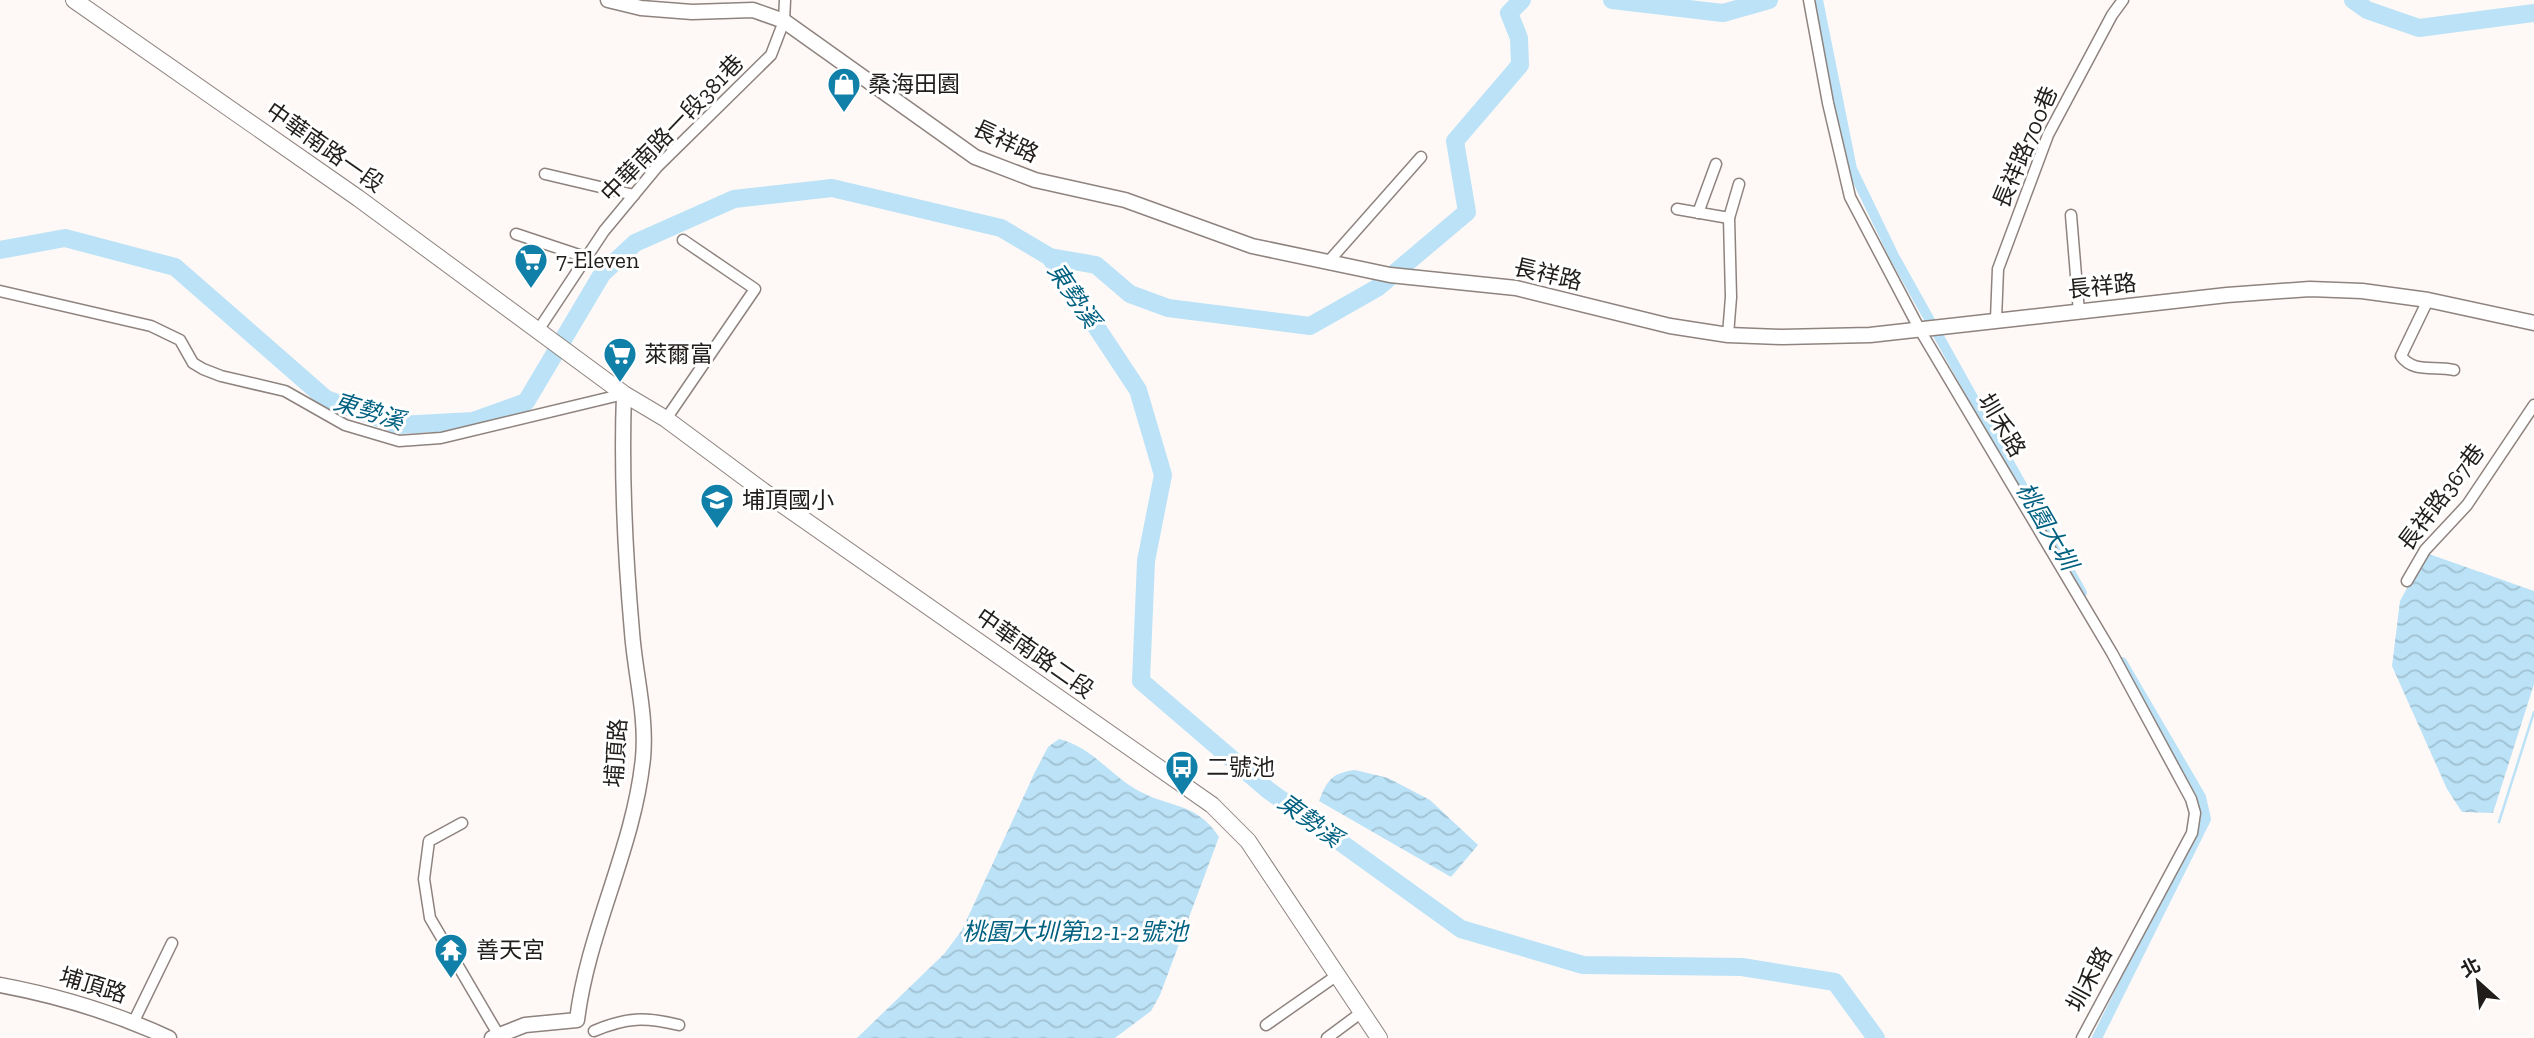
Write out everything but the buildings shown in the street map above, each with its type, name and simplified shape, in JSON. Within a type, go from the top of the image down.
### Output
[{"type":"main road","name":"中華南路一段","points":[[74,0],[359,198],[541,335],[596,372]]},
{"type":"main road","name":"中華南路二段","points":[[596,372],[1212,805],[1248,841],[1379,1038]]},
{"type":"street","name":"長祥路","points":[[608,0],[641,8],[679,11],[753,10],[784,21],[975,157],[1035,180],[1149,208],[1252,246],[1384,274],[1516,288],[1670,326],[1728,335],[1801,338],[1929,329],[1996,319],[2310,289],[2428,300],[2534,323]]},
{"type":"street","name":"中華南路一段381巷","points":[[541,335],[585,257],[634,195],[699,123],[771,55],[784,21],[785,0]]},
{"type":"street","name":"圳禾路","points":[[1809,0],[1828,103],[1850,197],[1929,329],[2112,653],[2191,799],[2195,813],[2192,833],[2082,1038]]},
{"type":"street","name":"長祥路700巷","points":[[1996,319],[1998,269],[2048,135],[2112,15],[2123,0]]},
{"type":"street","points":[[1329,261],[1421,157]]},
{"type":"street","points":[[1698,213],[1716,163]]},
{"type":"street","points":[[545,174],[634,195]]},
{"type":"street","points":[[1728,335],[1731,297],[1729,218],[1739,184]]},
{"type":"street","points":[[1677,209],[1729,218]]},
{"type":"street","points":[[2071,215],[2079,312]]},
{"type":"street","points":[[516,234],[585,257]]},
{"type":"street","points":[[666,419],[755,289],[683,240]]},
{"type":"street","points":[[0,291],[151,326],[180,340],[193,363],[203,369],[285,391],[345,425],[399,441],[442,438],[624,394]]},
{"type":"street","points":[[2428,300],[2401,356],[2406,362],[2420,369],[2440,366],[2454,370]]},
{"type":"street","name":"埔頂路","points":[[577,1020],[582,976],[626,836],[643,757],[642,695],[634,657],[624,522],[624,394]]},
{"type":"street","name":"長祥路367巷","points":[[2407,581],[2425,550],[2467,505],[2534,405]]},
{"type":"street","points":[[462,823],[429,841],[424,879],[430,918],[495,1036],[525,1025],[577,1020],[597,1035],[616,1022],[647,1017],[679,1025]]},
{"type":"street","points":[[134,1021],[172,943]]},
{"type":"street","points":[[1266,1025],[1336,976]]},
{"type":"street","name":"埔頂路","points":[[0,985],[34,991],[134,1021],[169,1038]]},
{"type":"street","points":[[1327,1038],[1362,1012]]},
{"type":"water","points":[[2426,553],[2534,591],[2534,684],[2493,813],[2462,812],[2447,789],[2392,666],[2400,601]]},
{"type":"water","name":"桃園大圳第12-1-2號池","points":[[1059,739],[1092,755],[1120,779],[1141,792],[1193,812],[1211,826],[1219,837],[1160,995],[1151,1011],[1115,1038],[857,1038],[944,954],[962,930],[1035,772],[1048,747]]},
{"type":"water","points":[[1355,770],[1388,778],[1430,800],[1478,845],[1451,877],[1319,801],[1331,779],[1341,773]]},
{"type":"waterway","points":[[1050,257],[1096,265],[1130,294],[1168,308],[1310,326],[1377,288],[1467,212],[1455,141],[1520,65],[1519,38],[1509,13],[1522,0]]},
{"type":"waterway","points":[[1612,0],[1723,13],[1769,0]]},
{"type":"waterway","name":"桃園大圳","points":[[1818,0],[1852,169],[1894,256],[2082,593]]},
{"type":"waterway","points":[[2353,0],[2367,10],[2419,28],[2534,13]]},
{"type":"waterway","name":"東勢溪","points":[[0,250],[65,238],[175,267],[326,399],[399,425],[473,421],[526,402],[602,274],[635,243],[734,199],[832,188],[1001,228],[1050,257],[1138,390],[1163,475],[1146,561],[1141,681],[1268,790],[1461,929],[1583,965],[1742,967],[1835,982],[1876,1038]]},
{"type":"waterway","name":"桃園大圳","points":[[2097,1038],[2206,819],[2201,797],[2122,662]]},
{"type":"waterway","points":[[2499,822],[2534,712]]},
{"type":"place","name":"桑海田園","points":[[844,114]]},
{"type":"place","name":"7-Eleven","points":[[531,290]]},
{"type":"place","name":"萊爾富","points":[[620,384]]},
{"type":"place","name":"埔頂國小","points":[[717,530]]},
{"type":"place","name":"二號池","points":[[1182,797]]},
{"type":"place","name":"善天宮","points":[[451,980]]}]
